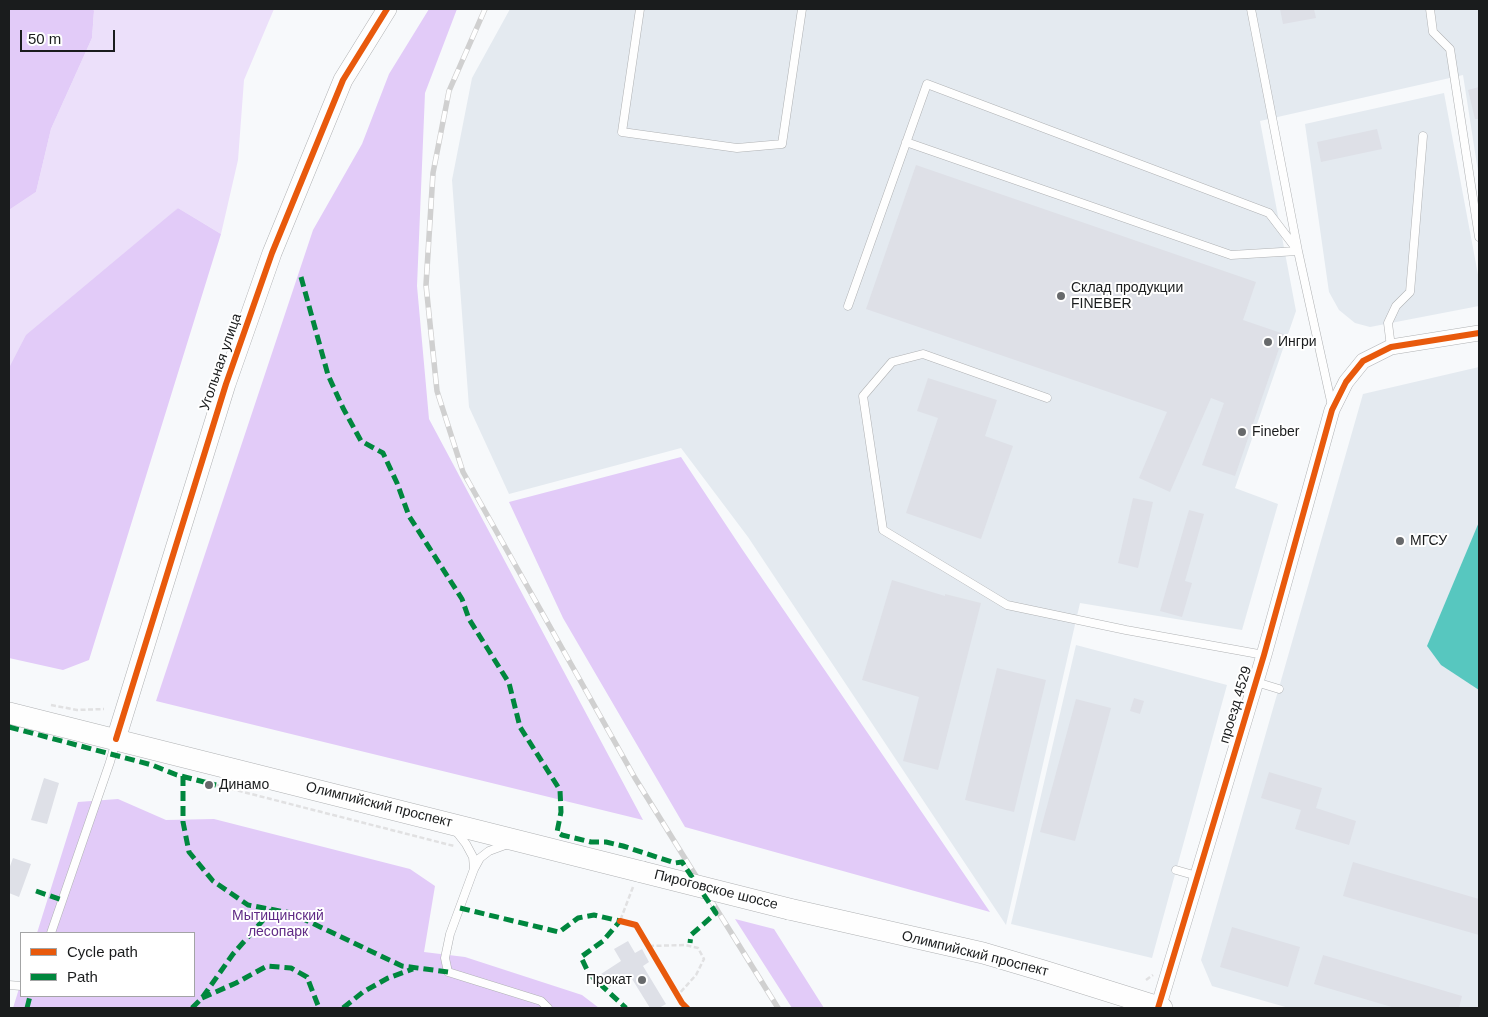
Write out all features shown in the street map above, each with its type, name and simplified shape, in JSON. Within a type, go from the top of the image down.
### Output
[{"type":"main road","points":[[9,713],[116,739]]},
{"type":"main road","name":"Олимпийский проспект","points":[[116,739],[520,841],[638,877]]},
{"type":"main road","name":"Пироговское шоссе","points":[[638,877],[789,909]]},
{"type":"main road","name":"Олимпийский проспект","points":[[789,909],[1044,970],[1163,1008]]},
{"type":"street","name":"Угольная улица","points":[[116,739],[226,384],[272,253],[343,80],[387,9]]},
{"type":"street","name":"проезд 4529","points":[[1163,1008],[1197,876],[1264,655],[1332,410],[1346,382],[1363,361],[1390,347],[1479,333]]},
{"type":"lane","points":[[640,9],[622,132],[737,148],[782,144],[802,9]]},
{"type":"lane","points":[[1251,9],[1298,251],[1332,410]]},
{"type":"lane","points":[[1430,9],[1433,32],[1450,49],[1479,237]]},
{"type":"lane","points":[[848,306],[926,84],[1269,213],[1298,251]]},
{"type":"lane","points":[[1390,347],[1388,323],[1396,306],[1410,292],[1423,136]]},
{"type":"lane","points":[[906,142],[1231,255],[1298,251]]},
{"type":"lane","points":[[1047,398],[923,354],[892,362],[863,396],[883,530],[1007,604],[1126,630],[1264,655]]},
{"type":"lane","points":[[1256,682],[1279,688]]},
{"type":"lane","points":[[51,932],[110,762],[116,739]]},
{"type":"lane","points":[[446,822],[460,835],[466,844],[473,857],[474,869]]},
{"type":"lane","points":[[520,841],[489,851],[480,858],[474,869],[450,934],[445,958],[448,972],[541,1001],[548,1008]]},
{"type":"lane","points":[[1176,870],[1197,876]]},
{"type":"path","points":[[48,704],[77,710],[104,709]]},
{"type":"path","points":[[216,785],[461,848]]},
{"type":"path","points":[[638,877],[620,921],[636,925],[687,1008]]},
{"type":"path","points":[[648,946],[685,945],[698,948],[704,959],[696,976],[678,995]]},
{"type":"path","points":[[1146,980],[1154,974]]},
{"type":"shaded area","points":[[93,9],[274,9],[244,80],[238,160],[221,234],[178,208],[9,368],[9,210],[36,192],[51,129],[92,38]]},
{"type":"shaded area","points":[[510,9],[1479,9],[1479,178],[1463,75],[1260,121],[1296,311],[1235,488],[1278,504],[1242,630],[1080,603],[1006,925],[748,537],[681,448],[509,494],[469,407],[452,180],[472,78]]},
{"type":"shaded area","points":[[1444,93],[1479,280],[1479,306],[1370,327],[1355,323],[1339,310],[1329,292],[1305,124]]},
{"type":"shaded area","name":"МГСУ","points":[[1479,367],[1479,1008],[1289,1008],[1212,986],[1201,960],[1363,394]]},
{"type":"shaded area","points":[[1076,645],[1227,685],[1152,958],[1011,924]]},
{"type":"green space","points":[[9,9],[93,9],[94,11],[92,38],[51,129],[36,192],[9,210]]},
{"type":"green space","points":[[429,9],[457,9],[425,93],[417,286],[429,419],[643,820],[156,701],[313,230],[362,144],[389,74]]},
{"type":"green space","points":[[178,208],[221,234],[89,660],[63,670],[9,658],[9,368],[26,335]]},
{"type":"green space","points":[[681,457],[990,912],[685,827],[563,618],[509,502]]},
{"type":"green space","name":"Мытищинский лесопарк","points":[[118,799],[166,820],[214,819],[410,869],[435,886],[424,952],[465,957],[582,995],[599,1008],[13,1008],[20,985],[20,997],[195,997],[195,932],[37,932],[78,802]]},
{"type":"green space","points":[[735,919],[774,929],[824,1008],[792,1008]]},
{"type":"water","points":[[1479,522],[1479,690],[1441,665],[1427,646]]},
{"type":"building","points":[[1280,9],[1314,9],[1316,18],[1283,24]]},
{"type":"building","points":[[1479,87],[1479,119],[1475,119],[1468,90]]},
{"type":"building","points":[[1377,129],[1382,149],[1321,162],[1317,142]]},
{"type":"building","name":"Склад продукции FINEBER","points":[[916,165],[1256,282],[1243,320],[1284,334],[1235,476],[1202,465],[1224,403],[1211,398],[1170,492],[1139,478],[1167,412],[866,309]]},
{"type":"building","points":[[928,378],[997,400],[985,436],[1013,446],[981,539],[906,513],[938,418],[917,411]]},
{"type":"building","points":[[1133,498],[1153,502],[1138,568],[1118,563]]},
{"type":"building","points":[[1189,510],[1204,514],[1185,581],[1192,583],[1182,617],[1160,611]]},
{"type":"building","points":[[892,580],[945,596],[945,594],[981,603],[938,770],[903,761],[919,697],[862,680]]},
{"type":"building","points":[[997,668],[1046,680],[1014,812],[965,800]]},
{"type":"building","points":[[1134,698],[1144,701],[1140,714],[1130,711]]},
{"type":"building","points":[[1076,699],[1111,708],[1075,841],[1040,832]]},
{"type":"building","points":[[1269,772],[1322,788],[1316,808],[1356,821],[1349,845],[1295,829],[1301,810],[1261,798]]},
{"type":"building","points":[[44,778],[59,783],[47,824],[31,820]]},
{"type":"building","points":[[13,858],[31,864],[19,897],[9,893],[9,869]]},
{"type":"building","points":[[1353,862],[1479,899],[1479,935],[1343,896]]},
{"type":"building","points":[[1232,927],[1300,947],[1288,987],[1220,967]]},
{"type":"building","name":"Прокат","points":[[628,941],[635,953],[642,949],[649,962],[643,966],[666,1004],[659,1008],[650,1008],[629,974],[609,987],[601,974],[621,961],[614,949]]},
{"type":"building","points":[[1323,955],[1462,996],[1459,1008],[1395,1008],[1314,984]]},
{"type":"railway","points":[[485,9],[449,91],[433,173],[426,285],[437,391],[463,472],[635,778],[778,1008]]},
{"type":"marked path","points":[[301,277],[328,375],[343,408],[361,441],[383,453],[409,516],[462,599],[469,619],[509,683],[520,727],[560,790],[561,812],[557,832],[591,842],[606,842],[623,846],[675,863],[682,862],[716,913],[691,935],[690,943]]},
{"type":"marked path","points":[[9,727],[152,765],[177,775],[216,785]]},
{"type":"marked path","points":[[183,776],[183,822],[189,852],[213,881],[248,905],[291,913],[402,966],[448,972]]},
{"type":"marked path","points":[[36,891],[62,900]]},
{"type":"marked path","points":[[460,908],[559,932],[578,918],[594,915],[620,921],[603,941],[581,957],[589,974],[626,1008]]},
{"type":"marked path","points":[[192,1008],[202,998],[233,954],[272,910]]},
{"type":"marked path","points":[[202,998],[236,983],[267,966],[291,968],[307,977],[319,1008]]},
{"type":"marked path","points":[[343,1008],[363,992],[388,978],[413,969]]},
{"type":"marked path","points":[[27,1008],[30,997]]},
{"type":"cycle path","points":[[116,739],[226,384],[272,253],[343,80],[387,9]]},
{"type":"cycle path","points":[[1158,1008],[1264,655],[1332,410],[1346,382],[1363,361],[1391,347],[1479,333]]},
{"type":"cycle path","points":[[620,921],[636,925],[682,1003],[687,1008]]},
{"type":"place","name":"Склад продукции FINEBER","points":[[1061,296]]},
{"type":"place","name":"Ингри","points":[[1268,342]]},
{"type":"place","name":"Fineber","points":[[1242,432]]},
{"type":"place","name":"МГСУ","points":[[1400,541]]},
{"type":"place","name":"Динамо","points":[[209,785]]},
{"type":"place","name":"Прокат","points":[[642,980]]}]
